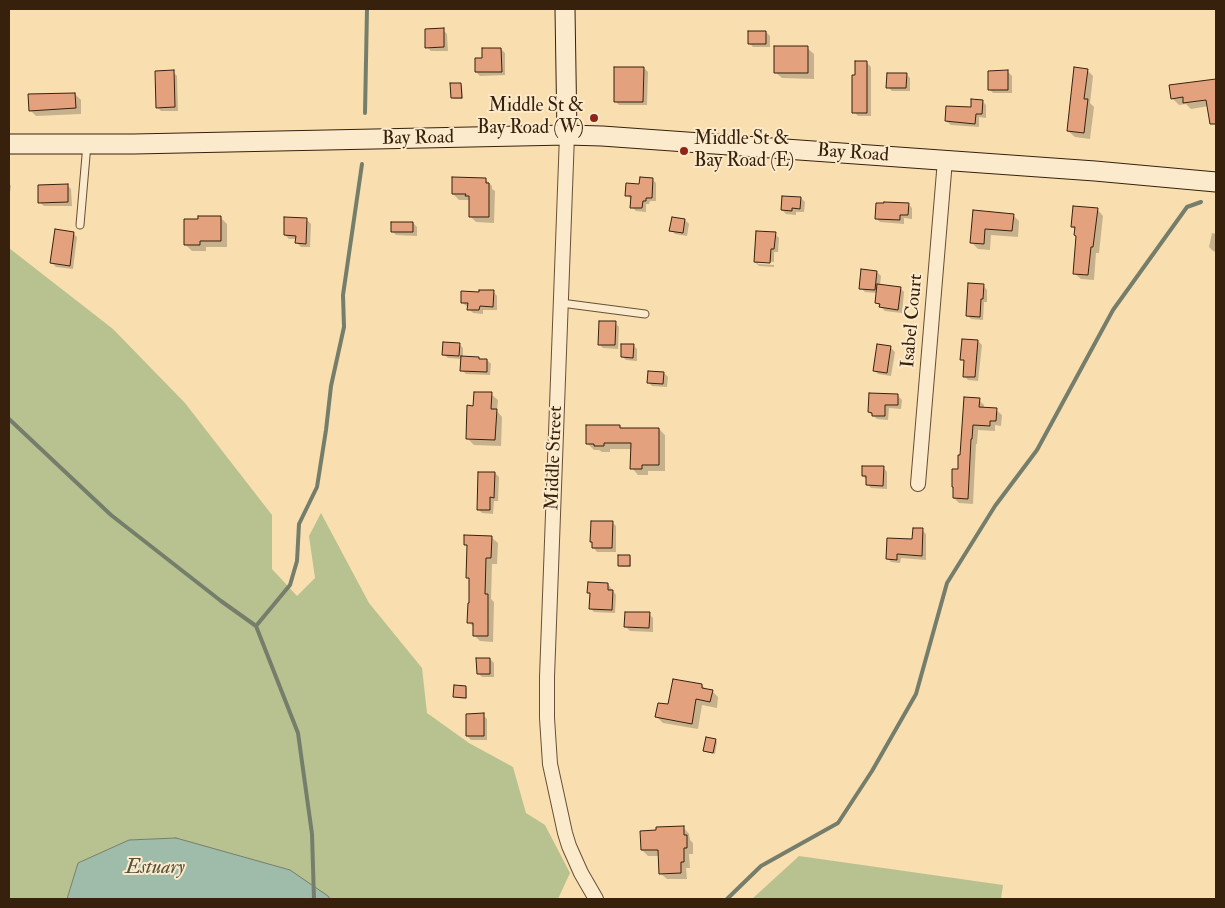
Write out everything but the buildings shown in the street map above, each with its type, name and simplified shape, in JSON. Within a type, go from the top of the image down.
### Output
[{"type":"main road","name":"Middle Street","points":[[565,9],[567,135]]},
{"type":"main road","name":"Bay Road","points":[[9,144],[602,136],[1096,171],[1216,182]]},
{"type":"street","name":"Middle Street","points":[[567,135],[547,677],[548,739],[552,778],[567,840],[581,872],[596,899]]},
{"type":"street","name":"Isabel Court","points":[[918,484],[945,160]]},
{"type":"lane","points":[[80,224],[87,144]]},
{"type":"lane","points":[[561,303],[646,314]]},
{"type":"green space","points":[[9,248],[113,329],[185,403],[272,515],[272,569],[297,596],[315,578],[309,536],[321,513],[369,603],[422,668],[427,713],[469,743],[513,767],[526,813],[545,825],[570,873],[558,899],[330,899],[284,869],[176,838],[129,840],[78,863],[67,899],[9,899]]},
{"type":"green space","points":[[799,856],[1003,885],[1001,899],[752,899]]},
{"type":"water","name":"Estuary","points":[[176,838],[290,870],[330,899],[67,899],[78,863],[129,840]]},
{"type":"waterway","points":[[365,113],[367,9]]},
{"type":"waterway","points":[[256,626],[290,585],[297,561],[299,524],[317,487],[331,386],[344,327],[343,295],[362,164]]},
{"type":"waterway","points":[[727,899],[761,866],[838,823],[872,771],[916,694],[947,583],[995,506],[1037,450],[1113,310],[1187,207],[1201,202]]},
{"type":"waterway","points":[[9,419],[111,515],[256,626],[298,733],[312,834],[314,899]]},
{"type":"place","name":"Middle St & Bay Road (W)","points":[[594,118]]},
{"type":"place","name":"Middle St & Bay Road (E)","points":[[684,151]]}]
